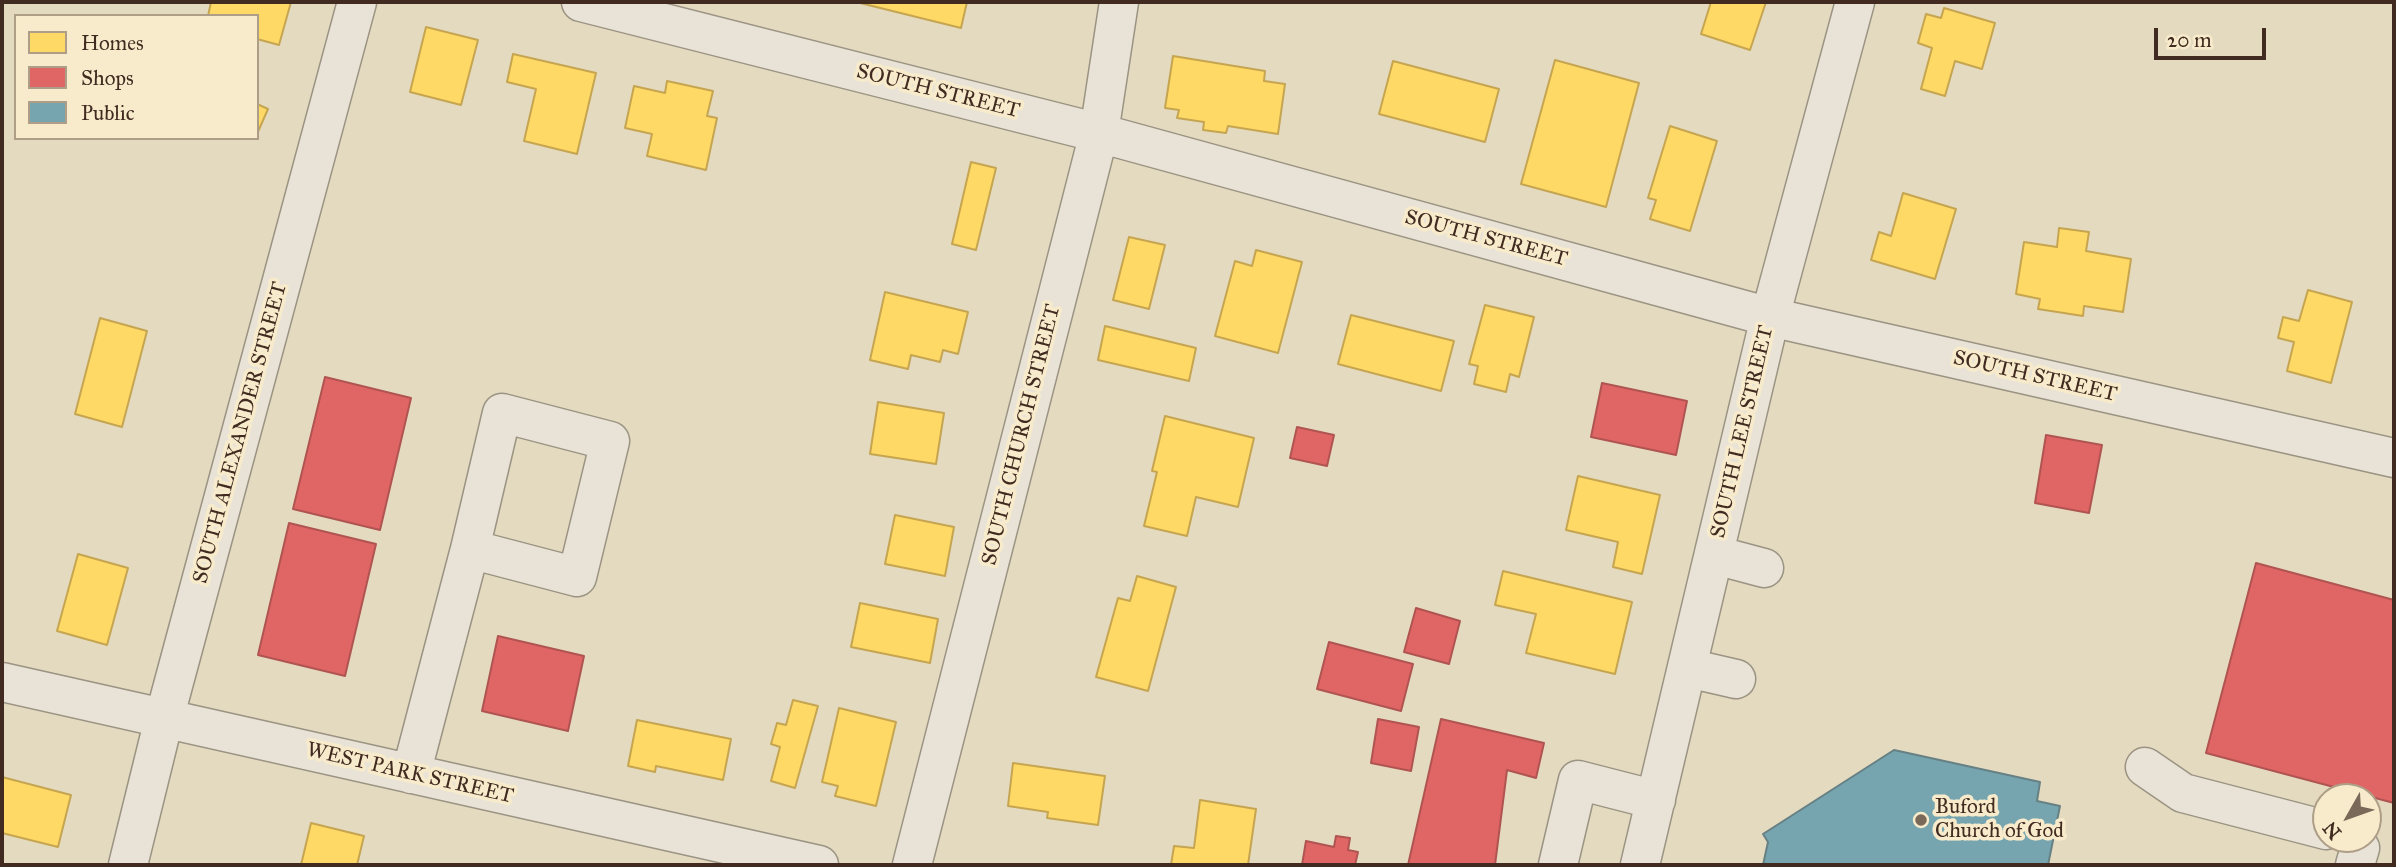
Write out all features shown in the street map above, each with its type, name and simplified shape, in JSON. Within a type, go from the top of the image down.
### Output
[{"type":"street","name":"SOUTH ALEXANDER STREET","points":[[128,865],[164,719],[356,2]]},
{"type":"street","name":"SOUTH STREET","points":[[581,2],[668,13],[1770,317],[2394,458]]},
{"type":"street","name":"SOUTH CHURCH STREET","points":[[912,865],[1099,133],[1119,2]]},
{"type":"street","name":"SOUTH LEE STREET","points":[[1640,865],[1770,317],[1855,2]]},
{"type":"street","points":[[411,774],[470,549],[502,413],[610,441],[577,577],[470,549]]},
{"type":"street","points":[[1715,555],[1764,568]]},
{"type":"street","points":[[1688,668],[1736,680]]},
{"type":"street","name":"WEST PARK STREET","points":[[2,682],[819,865]]},
{"type":"street","points":[[2145,767],[2183,793],[2312,826]]},
{"type":"street","points":[[1558,865],[1578,780],[1656,800]]},
{"type":"building: Homes","points":[[211,2],[291,2],[279,45],[259,40],[259,14],[208,14]]},
{"type":"building: Homes","points":[[856,2],[967,2],[961,28]]},
{"type":"building: Homes","points":[[1711,2],[1766,2],[1750,50],[1701,34]]},
{"type":"building: Homes","points":[[1944,8],[1995,23],[1982,69],[1955,61],[1945,96],[1921,89],[1932,48],[1918,43],[1926,14],[1941,18]]},
{"type":"building: Homes","points":[[426,27],[478,40],[461,105],[410,92]]},
{"type":"building: Homes","points":[[513,54],[596,73],[577,154],[524,141],[536,89],[507,82]]},
{"type":"building: Homes","points":[[1173,56],[1265,71],[1264,81],[1285,84],[1278,134],[1228,126],[1226,133],[1203,130],[1204,122],[1177,118],[1179,110],[1165,108]]},
{"type":"building: Homes","points":[[1555,60],[1639,83],[1606,207],[1521,184]]},
{"type":"building: Homes","points":[[1393,61],[1499,89],[1485,142],[1379,114]]},
{"type":"building: Homes","points":[[667,81],[713,91],[707,116],[717,118],[706,170],[647,156],[652,134],[625,128],[634,86],[665,93]]},
{"type":"building: Homes","points":[[259,105],[268,109],[259,129]]},
{"type":"building: Homes","points":[[1670,126],[1717,141],[1690,231],[1650,219],[1656,200],[1648,198]]},
{"type":"building: Homes","points":[[971,162],[996,168],[976,250],[952,244]]},
{"type":"building: Homes","points":[[1903,193],[1956,209],[1935,279],[1871,260],[1879,232],[1891,236]]},
{"type":"building: Homes","points":[[2059,228],[2089,232],[2086,251],[2131,259],[2123,312],[2084,306],[2083,316],[2038,309],[2040,299],[2016,294],[2024,242],[2057,247]]},
{"type":"building: Homes","points":[[1129,237],[1165,245],[1149,309],[1113,300]]},
{"type":"building: Homes","points":[[1256,250],[1302,262],[1278,353],[1215,336],[1235,261],[1252,266]]},
{"type":"building: Homes","points":[[2308,290],[2352,302],[2331,383],[2287,371],[2294,342],[2278,338],[2283,317],[2299,321]]},
{"type":"building: Homes","points":[[885,292],[968,312],[958,354],[943,350],[940,362],[911,355],[908,369],[870,360]]},
{"type":"building: Homes","points":[[1485,305],[1534,317],[1519,377],[1510,374],[1506,392],[1474,384],[1478,366],[1469,364]]},
{"type":"building: Homes","points":[[1351,315],[1454,341],[1441,391],[1338,364]]},
{"type":"building: Homes","points":[[100,318],[147,331],[122,427],[75,414]]},
{"type":"building: Homes","points":[[1105,326],[1196,348],[1189,381],[1098,360]]},
{"type":"building: Homes","points":[[878,402],[944,413],[936,464],[870,454]]},
{"type":"building: Homes","points":[[1165,416],[1254,438],[1238,507],[1196,497],[1187,536],[1144,526],[1157,472],[1152,471]]},
{"type":"building: Homes","points":[[1578,476],[1660,495],[1642,574],[1613,567],[1618,542],[1566,530]]},
{"type":"building: Homes","points":[[895,515],[954,527],[945,576],[885,564]]},
{"type":"building: Homes","points":[[78,554],[128,568],[107,645],[57,631]]},
{"type":"building: Homes","points":[[1503,571],[1632,602],[1615,674],[1526,653],[1536,614],[1495,605]]},
{"type":"building: Homes","points":[[1137,576],[1176,587],[1148,691],[1096,677],[1118,598],[1130,601]]},
{"type":"building: Homes","points":[[860,603],[938,619],[930,663],[851,647]]},
{"type":"building: Homes","points":[[793,700],[818,706],[795,788],[771,781],[780,747],[771,744],[777,723],[786,725]]},
{"type":"building: Homes","points":[[839,708],[896,722],[876,806],[835,796],[838,786],[822,782]]},
{"type":"building: Homes","points":[[637,720],[731,739],[723,780],[656,766],[655,772],[628,766]]},
{"type":"building: Homes","points":[[1013,763],[1105,776],[1098,825],[1047,818],[1048,812],[1008,806]]},
{"type":"building: Homes","points":[[2,777],[71,795],[58,847],[2,833]]},
{"type":"building: Homes","points":[[1200,800],[1256,809],[1248,865],[1171,865],[1174,846],[1194,848]]},
{"type":"building: Homes","points":[[311,823],[364,836],[357,865],[301,865]]},
{"type":"building: Shops","points":[[325,377],[411,398],[380,530],[293,509]]},
{"type":"building: Shops","points":[[1602,383],[1687,401],[1676,455],[1591,437]]},
{"type":"building: Shops","points":[[1297,427],[1334,435],[1327,466],[1290,458]]},
{"type":"building: Shops","points":[[2046,435],[2102,445],[2089,513],[2035,503]]},
{"type":"building: Shops","points":[[289,523],[376,544],[345,676],[258,655]]},
{"type":"building: Shops","points":[[2256,563],[2394,600],[2394,803],[2382,800],[2382,783],[2319,783],[2206,753]]},
{"type":"building: Shops","points":[[1416,608],[1460,621],[1449,664],[1404,652]]},
{"type":"building: Shops","points":[[498,636],[584,656],[568,731],[482,711]]},
{"type":"building: Shops","points":[[1329,642],[1413,664],[1401,711],[1317,689]]},
{"type":"building: Shops","points":[[1378,719],[1419,727],[1411,771],[1371,763]]},
{"type":"building: Shops","points":[[1441,719],[1544,743],[1536,778],[1507,770],[1495,865],[1408,865]]},
{"type":"building: Shops","points":[[1336,836],[1350,838],[1348,850],[1358,852],[1355,865],[1302,865],[1306,841],[1334,847]]},
{"type":"building: Public","name":"Buford Church of God","points":[[1894,750],[2040,782],[2037,801],[2060,806],[2048,865],[1763,865],[1768,842],[1763,834]]},
{"type":"place","name":"Buford Church of God","points":[[1921,820]]}]
